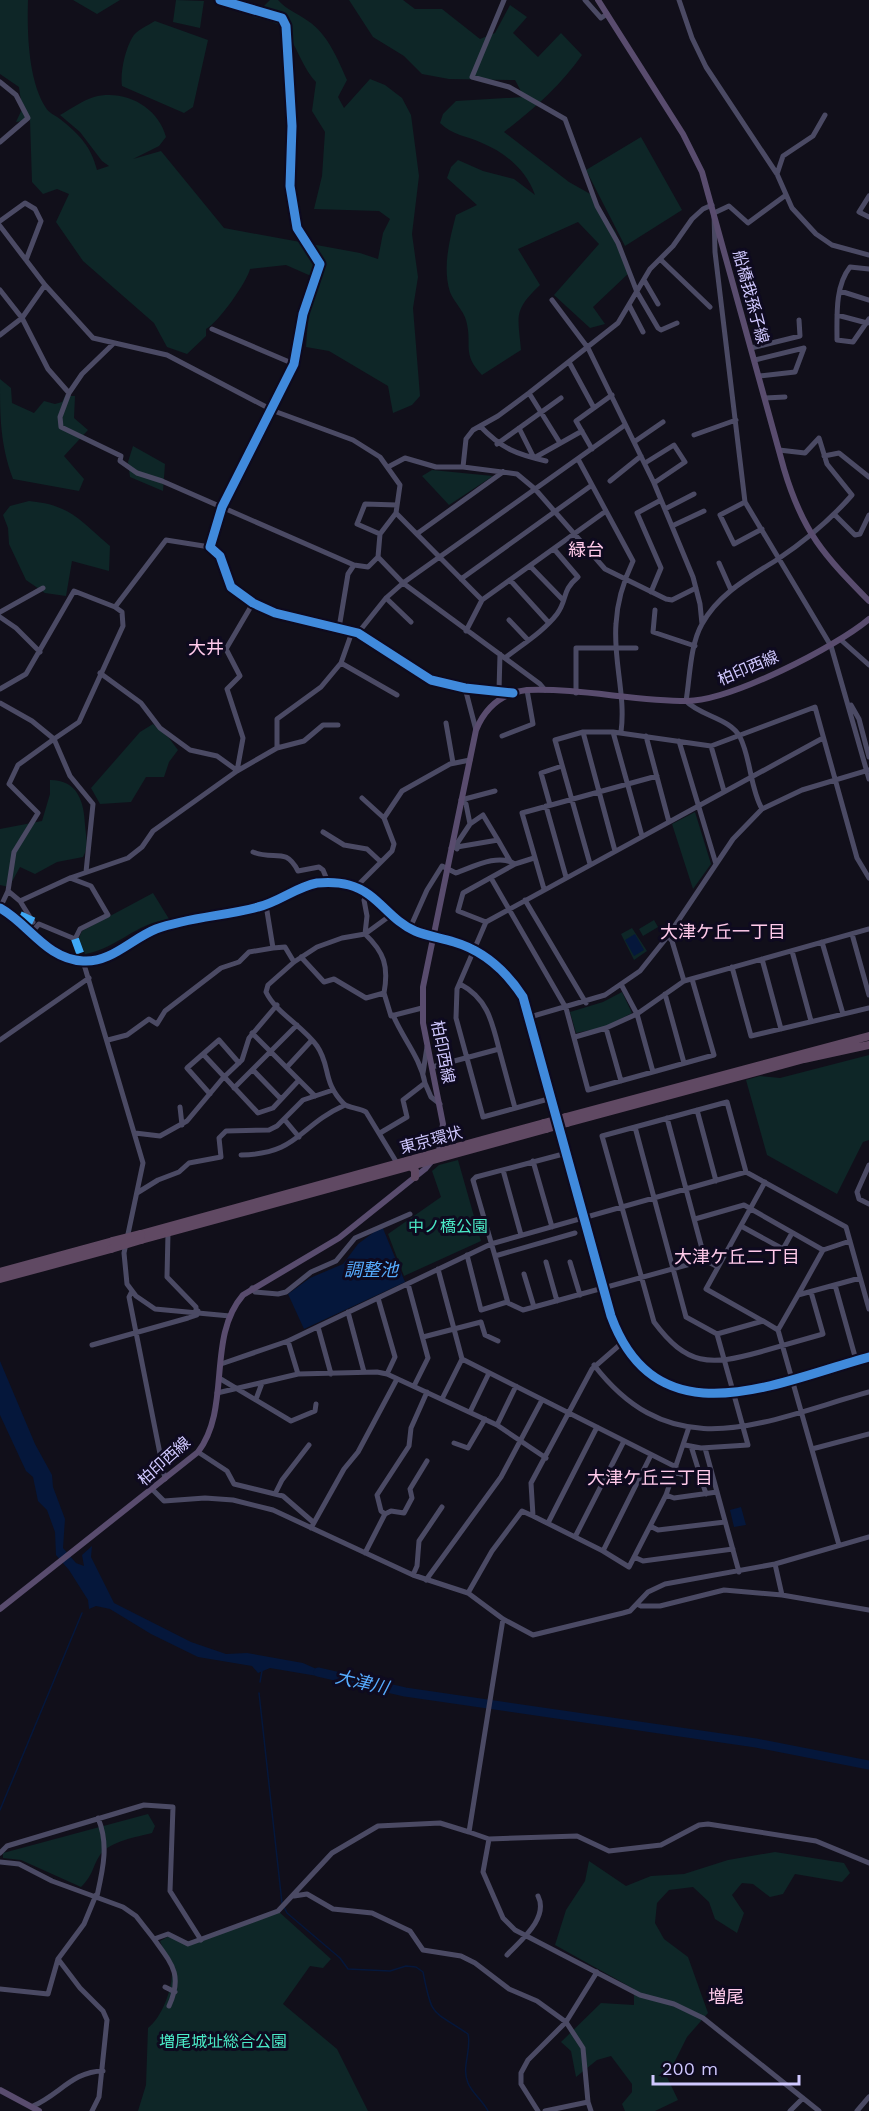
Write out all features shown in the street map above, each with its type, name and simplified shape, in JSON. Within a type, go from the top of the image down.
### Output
[{"type":"highway","name":"東京環状","points":[[0,1279],[397,1163],[545,1126],[869,1036]]},
{"type":"highway","name":"東京環状","points":[[567,1120],[783,1064],[869,1045]]},
{"type":"highway","name":"東京環状","points":[[141,1237],[168,1233],[434,1160],[545,1126]]},
{"type":"highway","points":[[410,1166],[415,1170],[415,1177]]},
{"type":"highway","name":"東京環状","points":[[0,1272],[112,1245]]},
{"type":"main road","name":"船橋我孫子線","points":[[598,0],[693,152],[712,206],[794,501],[810,535],[832,563],[869,601]]},
{"type":"main road","name":"柏印西線","points":[[0,1610],[198,1452],[211,1426],[230,1316],[238,1300],[252,1288],[339,1238],[415,1177],[434,1160],[439,1152],[444,1131],[422,1008],[433,936],[447,867],[454,848],[461,800],[476,730],[487,710],[513,693],[527,690],[686,701],[723,694],[831,646],[869,619]]},
{"type":"main road","points":[[0,2090],[39,2111]]},
{"type":"street","points":[[210,547],[222,507],[294,364],[303,314],[320,264],[297,228],[290,186],[292,126],[285,26],[282,18],[220,0]]},
{"type":"street","points":[[504,0],[472,77],[509,87],[565,119],[597,206],[618,243],[637,292],[658,328],[661,330],[676,322]]},
{"type":"street","points":[[585,0],[601,18],[607,14]]},
{"type":"street","points":[[679,0],[692,38],[706,67],[777,174],[792,208],[816,234],[832,245],[869,255]]},
{"type":"street","points":[[0,82],[16,95],[28,118],[0,142]]},
{"type":"street","points":[[777,174],[783,156],[813,136],[825,115]]},
{"type":"street","points":[[786,195],[748,222],[729,206],[714,213],[715,252],[745,502],[831,646],[869,779]]},
{"type":"street","points":[[869,196],[859,212],[869,217]]},
{"type":"street","points":[[0,221],[25,203],[35,209],[41,222],[26,260]]},
{"type":"street","points":[[463,467],[466,438],[473,430],[529,393],[618,323],[644,280],[692,219],[703,209],[712,206]]},
{"type":"street","points":[[0,225],[45,285],[93,338],[167,355],[270,409],[353,440],[380,457],[400,485],[396,513],[381,534],[378,557],[368,567],[354,565],[222,507],[137,473],[120,461],[121,456],[61,427],[60,417],[69,393],[82,374],[112,344]]},
{"type":"street","points":[[660,259],[710,308]]},
{"type":"street","points":[[837,315],[868,321],[853,342],[837,340],[837,315],[842,277],[850,267],[869,268]]},
{"type":"street","points":[[644,280],[658,304]]},
{"type":"street","points":[[0,335],[22,318],[45,285]]},
{"type":"street","points":[[0,290],[22,318],[48,369],[69,393]]},
{"type":"street","points":[[840,291],[869,300]]},
{"type":"street","points":[[552,300],[588,348],[654,483],[696,588],[702,624]]},
{"type":"street","points":[[629,305],[643,332]]},
{"type":"street","points":[[751,348],[800,336],[799,320]]},
{"type":"street","points":[[212,329],[294,364]]},
{"type":"street","points":[[754,360],[804,348],[795,372],[759,376]]},
{"type":"street","points":[[569,362],[594,408]]},
{"type":"street","points":[[529,393],[560,443]]},
{"type":"street","points":[[592,449],[576,421],[612,395]]},
{"type":"street","points":[[765,398],[784,397]]},
{"type":"street","points":[[497,444],[561,398]]},
{"type":"street","points":[[694,435],[736,420]]},
{"type":"street","points":[[634,442],[663,422]]},
{"type":"street","points":[[277,748],[277,719],[321,687],[341,663],[355,633],[386,598],[403,583],[625,425]]},
{"type":"street","points":[[480,426],[497,444],[512,452],[546,461]]},
{"type":"street","points":[[519,428],[534,458]]},
{"type":"street","points":[[534,458],[582,430]]},
{"type":"street","points":[[762,809],[740,736],[730,726],[692,708],[686,701],[695,646],[702,624],[731,590],[810,535],[835,515],[852,495],[826,464],[819,438],[806,453],[779,450]]},
{"type":"street","points":[[645,464],[674,445],[685,462],[654,483]]},
{"type":"street","points":[[824,456],[839,453],[869,477]]},
{"type":"street","points":[[610,481],[641,456]]},
{"type":"street","points":[[388,467],[405,458],[436,467],[463,467],[517,474],[536,489],[605,569],[672,600],[696,588]]},
{"type":"street","points":[[578,459],[633,561],[625,579],[615,624],[621,696],[621,732]]},
{"type":"street","points":[[418,533],[503,472]]},
{"type":"street","points":[[461,579],[592,485]]},
{"type":"street","points":[[665,509],[694,494]]},
{"type":"street","points":[[651,592],[661,568],[637,513],[661,500]]},
{"type":"street","points":[[745,502],[720,514],[734,544],[762,530]]},
{"type":"street","points":[[381,534],[357,524],[365,504],[397,505]]},
{"type":"street","points":[[466,631],[482,600],[606,511]]},
{"type":"street","points":[[672,526],[704,511]]},
{"type":"street","points":[[396,513],[482,600]]},
{"type":"street","points":[[835,515],[855,535],[860,534],[869,515]]},
{"type":"street","points":[[115,607],[166,540],[210,547],[220,556],[231,587],[254,603],[299,621],[355,633],[431,680],[465,688],[513,693]]},
{"type":"street","points":[[503,656],[549,623],[559,611],[567,586],[578,577],[554,549]]},
{"type":"street","points":[[378,557],[403,583],[540,684],[544,690]]},
{"type":"street","points":[[719,563],[731,590]]},
{"type":"street","points":[[339,628],[348,574],[354,565]]},
{"type":"street","points":[[530,566],[562,600]]},
{"type":"street","points":[[510,580],[549,623]]},
{"type":"street","points":[[40,652],[0,614],[43,588]]},
{"type":"street","points":[[0,689],[26,674],[74,591],[122,612],[123,626],[78,722],[18,765],[9,784],[38,813],[14,852],[8,891],[0,908],[48,949],[83,961],[105,958],[144,935],[167,925],[266,905],[298,889],[328,882],[356,887],[369,894],[391,915],[410,928],[475,950],[508,976],[523,998],[611,1316],[623,1342],[641,1365],[669,1384],[701,1394],[734,1394],[869,1357]]},
{"type":"street","points":[[386,598],[411,622]]},
{"type":"street","points":[[236,770],[243,738],[227,689],[240,676],[226,649],[254,603]]},
{"type":"street","points":[[655,610],[653,632],[695,646]]},
{"type":"street","points":[[509,620],[528,640]]},
{"type":"street","points":[[841,640],[869,665]]},
{"type":"street","points":[[576,693],[576,648],[636,648]]},
{"type":"street","points":[[499,691],[503,656]]},
{"type":"street","points":[[341,663],[398,695]]},
{"type":"street","points":[[100,673],[141,704],[160,728],[190,750],[217,756],[236,770]]},
{"type":"street","points":[[465,688],[476,730]]},
{"type":"street","points":[[502,736],[533,724],[527,690]]},
{"type":"street","points":[[846,695],[859,719],[869,757]]},
{"type":"street","points":[[0,703],[32,721],[54,739],[70,776],[93,804],[86,872]]},
{"type":"street","points":[[590,864],[555,740],[582,732],[621,732],[711,746],[815,707],[857,858],[869,878]]},
{"type":"street","points":[[446,723],[453,763]]},
{"type":"street","points":[[20,901],[70,878],[128,858],[142,847],[153,831],[236,770],[277,748],[304,741],[323,724],[338,724]]},
{"type":"street","points":[[582,732],[615,851]]},
{"type":"street","points":[[613,732],[642,836]]},
{"type":"street","points":[[646,736],[669,822]]},
{"type":"street","points":[[552,1098],[483,1117],[456,1018],[460,984],[486,922],[823,738]]},
{"type":"street","points":[[679,741],[696,806],[716,864]]},
{"type":"street","points":[[711,746],[724,791]]},
{"type":"street","points":[[384,818],[402,791],[453,763],[470,760]]},
{"type":"street","points":[[562,766],[541,773],[566,877]]},
{"type":"street","points":[[530,1017],[586,1003],[622,986],[648,963],[733,839],[762,809],[789,794],[868,770]]},
{"type":"street","points":[[544,889],[522,813],[657,776]]},
{"type":"street","points":[[461,800],[495,791]]},
{"type":"street","points":[[356,887],[381,862],[394,844],[384,818],[362,798]]},
{"type":"street","points":[[461,800],[466,804],[470,824]]},
{"type":"street","points":[[454,848],[470,824],[483,815],[512,863]]},
{"type":"street","points":[[323,832],[344,845],[367,849],[381,862]]},
{"type":"street","points":[[454,848],[498,840]]},
{"type":"street","points":[[253,852],[265,857],[283,854],[291,859],[298,871],[302,872],[319,867],[323,870],[328,882]]},
{"type":"street","points":[[410,928],[442,866],[456,873],[478,863],[512,863],[534,858]]},
{"type":"street","points":[[486,922],[459,911],[463,893],[491,878],[512,863]]},
{"type":"street","points":[[31,933],[39,924],[75,939],[80,928],[108,915],[91,886],[70,878]]},
{"type":"street","points":[[491,878],[566,1008],[588,1089],[714,1055],[693,978]]},
{"type":"street","points":[[8,891],[20,901],[33,922]]},
{"type":"street","points":[[365,934],[367,916],[364,900],[369,894]]},
{"type":"street","points":[[525,900],[586,1003]]},
{"type":"street","points":[[266,905],[273,948]]},
{"type":"street","points":[[391,915],[365,934],[331,941],[301,957],[266,988],[266,994],[312,1040],[324,1061],[327,1080],[333,1090],[345,1105],[363,1110],[380,1133],[397,1163]]},
{"type":"street","points":[[575,1037],[606,1028],[637,1014],[684,981],[869,929]]},
{"type":"street","points":[[365,934],[381,950],[386,964],[384,993],[391,1016],[393,1015],[401,1034],[414,1050],[415,1060],[431,1097],[440,1104]]},
{"type":"street","points":[[852,934],[869,995]]},
{"type":"street","points":[[668,936],[672,941],[684,981]]},
{"type":"street","points":[[822,942],[843,1014]]},
{"type":"street","points":[[108,1040],[127,1035],[149,1019],[158,1024],[165,1011],[221,968],[239,962],[249,952],[285,946],[294,962]]},
{"type":"street","points":[[792,951],[811,1021]]},
{"type":"street","points":[[301,957],[324,982],[334,979],[366,998],[384,993]]},
{"type":"street","points":[[762,959],[781,1029]]},
{"type":"street","points":[[83,961],[143,1163],[124,1257],[124,1277],[142,1302],[155,1309],[197,1311],[230,1316]]},
{"type":"street","points":[[732,967],[751,1036],[869,1008]]},
{"type":"street","points":[[0,1040],[89,978]]},
{"type":"street","points":[[460,984],[471,989],[489,1011],[515,1108]]},
{"type":"street","points":[[622,986],[637,1014],[653,1072]]},
{"type":"street","points":[[664,994],[684,1063]]},
{"type":"street","points":[[135,1133],[160,1136],[182,1125],[239,1063],[252,1033],[277,1005]]},
{"type":"street","points":[[393,1015],[422,1008]]},
{"type":"street","points":[[234,1088],[297,1025]]},
{"type":"street","points":[[606,1028],[621,1081]]},
{"type":"street","points":[[252,1033],[315,1096]]},
{"type":"street","points":[[210,1094],[187,1068],[219,1040],[239,1063]]},
{"type":"street","points":[[287,1067],[312,1040]]},
{"type":"street","points":[[423,1074],[427,1045]]},
{"type":"street","points":[[432,1067],[499,1049]]},
{"type":"street","points":[[203,1054],[223,1078],[261,1113],[273,1108],[299,1080]]},
{"type":"street","points":[[253,1070],[281,1100]]},
{"type":"street","points":[[380,1133],[407,1117],[403,1100],[425,1083]]},
{"type":"street","points":[[137,1193],[158,1180],[179,1173],[189,1163],[220,1157],[219,1138],[226,1131],[269,1130],[303,1100],[333,1090]]},
{"type":"street","points":[[746,1172],[727,1102],[602,1136],[654,1322],[667,1340],[682,1352],[706,1361],[724,1362],[823,1334],[811,1292]]},
{"type":"street","points":[[241,1155],[272,1153],[290,1144],[324,1115],[345,1105]]},
{"type":"street","points":[[180,1107],[182,1125]]},
{"type":"street","points":[[697,1110],[716,1180]]},
{"type":"street","points":[[667,1118],[705,1260]]},
{"type":"street","points":[[284,1119],[299,1137]]},
{"type":"street","points":[[635,1127],[686,1317],[717,1334],[763,1321]]},
{"type":"street","points":[[507,1302],[473,1180],[476,1177],[567,1153]]},
{"type":"street","points":[[533,1161],[552,1227]]},
{"type":"street","points":[[869,1165],[857,1192],[859,1199],[869,1204]]},
{"type":"street","points":[[503,1170],[521,1235]]},
{"type":"street","points":[[221,1364],[288,1341],[491,1244],[746,1172],[846,1227],[869,1309]]},
{"type":"street","points":[[765,1182],[706,1289],[778,1330],[839,1545]]},
{"type":"street","points":[[695,1219],[744,1205],[823,1250]]},
{"type":"street","points":[[252,1288],[255,1292],[286,1292],[311,1272],[336,1261],[355,1238],[410,1214]]},
{"type":"street","points":[[741,1226],[783,1249],[792,1233]]},
{"type":"street","points":[[92,1345],[197,1315],[196,1307],[167,1277],[168,1233]]},
{"type":"street","points":[[495,1256],[575,1233]]},
{"type":"street","points":[[778,1330],[823,1250],[850,1241]]},
{"type":"street","points":[[467,1255],[481,1310],[507,1302],[523,1310],[705,1260],[718,1267]]},
{"type":"street","points":[[546,1262],[556,1301]]},
{"type":"street","points":[[570,1262],[580,1295]]},
{"type":"street","points":[[438,1269],[462,1359],[442,1400]]},
{"type":"street","points":[[524,1274],[534,1307]]},
{"type":"street","points":[[798,1295],[860,1278]]},
{"type":"street","points":[[408,1284],[428,1358],[414,1386]]},
{"type":"street","points":[[835,1285],[856,1360]]},
{"type":"street","points":[[132,1291],[129,1297],[135,1332],[165,1479]]},
{"type":"street","points":[[378,1298],[395,1357],[387,1374]]},
{"type":"street","points":[[348,1312],[364,1372]]},
{"type":"street","points":[[423,1337],[481,1322],[485,1335],[498,1341]]},
{"type":"street","points":[[318,1327],[331,1374]]},
{"type":"street","points":[[688,1445],[705,1448],[748,1445],[717,1334]]},
{"type":"street","points":[[288,1341],[298,1374]]},
{"type":"street","points":[[533,1516],[531,1483],[594,1365],[623,1342]]},
{"type":"street","points":[[462,1359],[651,1455],[684,1475],[699,1470]]},
{"type":"street","points":[[594,1365],[632,1405],[663,1422],[702,1429],[743,1427],[869,1392]]},
{"type":"street","points":[[217,1394],[298,1374],[364,1372],[387,1374],[497,1425],[546,1458]]},
{"type":"street","points":[[470,1412],[489,1372]]},
{"type":"street","points":[[219,1378],[291,1422],[315,1411],[316,1404]]},
{"type":"street","points":[[312,1525],[344,1468],[358,1452],[398,1379]]},
{"type":"street","points":[[256,1399],[262,1383]]},
{"type":"street","points":[[497,1425],[516,1386]]},
{"type":"street","points":[[385,1514],[381,1511],[377,1495],[409,1446],[411,1428],[427,1392]]},
{"type":"street","points":[[426,1580],[501,1477],[542,1400]]},
{"type":"street","points":[[454,1443],[468,1448],[485,1419]]},
{"type":"street","points":[[548,1524],[597,1427]]},
{"type":"street","points":[[468,1593],[492,1551],[522,1511],[603,1551],[629,1567],[666,1495],[675,1469],[688,1445],[689,1427]]},
{"type":"street","points":[[812,1449],[869,1434]]},
{"type":"street","points":[[575,1537],[624,1441]]},
{"type":"street","points":[[275,1494],[282,1480],[309,1445]]},
{"type":"street","points":[[688,1445],[706,1494]]},
{"type":"street","points":[[705,1448],[739,1572]]},
{"type":"street","points":[[198,1452],[226,1471],[234,1484],[283,1496],[312,1525]]},
{"type":"street","points":[[603,1551],[651,1455]]},
{"type":"street","points":[[365,1553],[385,1514],[391,1511],[404,1513],[412,1498],[410,1489],[427,1461]]},
{"type":"street","points":[[153,1490],[160,1500],[168,1502],[205,1498],[246,1502],[273,1510],[312,1525],[413,1575],[468,1593],[503,1619],[527,1632],[540,1635],[623,1613],[637,1604],[648,1592],[665,1584],[775,1564],[869,1537]]},
{"type":"street","points":[[666,1495],[674,1498],[717,1492]]},
{"type":"street","points":[[413,1575],[417,1566],[419,1541],[442,1507]]},
{"type":"street","points":[[650,1526],[658,1530],[725,1522]]},
{"type":"street","points":[[634,1557],[643,1561],[733,1549]]},
{"type":"street","points":[[775,1564],[782,1594]]},
{"type":"street","points":[[637,1604],[660,1606],[724,1590],[782,1594],[869,1610]]},
{"type":"street","points":[[468,1832],[503,1619]]},
{"type":"street","points":[[0,1853],[7,1846],[98,1818],[144,1806],[173,1807],[170,1891],[201,1940]]},
{"type":"street","points":[[0,1989],[48,1994],[58,1959],[84,1924],[97,1896],[105,1855],[104,1834],[98,1818]]},
{"type":"street","points":[[154,1940],[168,1934],[188,1944],[278,1911],[287,1904],[332,1853],[378,1826],[440,1823],[489,1839],[577,1836],[609,1851],[661,1845],[699,1825],[708,1824],[816,1841],[869,1863]]},
{"type":"street","points":[[489,1839],[485,1876],[503,1918],[525,1936],[647,1998],[674,2004],[709,2021],[819,2111]]},
{"type":"street","points":[[0,1862],[19,1864],[52,1881],[97,1896],[136,1916],[175,1970],[174,1992],[169,2006]]},
{"type":"street","points":[[294,1896],[307,1894],[333,1909],[372,1913],[406,1928],[423,1950],[461,1956],[475,1963],[509,1989],[537,2001],[566,2022],[583,2048],[588,2102],[591,2111]]},
{"type":"street","points":[[507,1955],[525,1936],[542,1910],[538,1896]]},
{"type":"street","points":[[58,1959],[80,1988],[99,2006],[108,2020],[99,2097],[92,2111]]},
{"type":"street","points":[[538,2111],[521,2084],[521,2073],[528,2060],[566,2022],[597,1972]]},
{"type":"street","points":[[165,1987],[174,1992]]},
{"type":"street","points":[[33,2106],[52,2097],[82,2073],[103,2071]]},
{"type":"street","points":[[857,2111],[869,2097]]},
{"type":"street","points":[[790,2111],[803,2098]]},
{"type":"street","points":[[545,2111],[588,2102]]},
{"type":"green space","points":[[0,0],[28,0],[30,56],[40,97],[47,109],[83,141],[97,170],[109,166],[102,161],[80,132],[60,115],[81,102],[106,95],[128,98],[139,103],[156,117],[166,137],[159,146],[133,159],[161,151],[224,228],[360,253],[378,259],[383,233],[390,219],[379,211],[314,209],[322,176],[325,132],[312,111],[316,82],[290,38],[280,26],[271,21],[253,17],[270,0],[278,0],[308,21],[327,40],[347,80],[338,97],[344,108],[370,79],[385,85],[402,98],[411,115],[419,176],[412,234],[418,277],[413,308],[420,396],[412,405],[393,413],[388,386],[329,351],[306,347],[311,276],[286,265],[250,269],[231,302],[218,319],[206,329],[206,336],[187,354],[167,347],[154,323],[83,261],[56,222],[69,194],[57,189],[43,194],[32,182],[30,120],[16,122],[22,109],[19,87],[0,74]]},
{"type":"green space","points":[[73,0],[120,0],[97,14]]},
{"type":"green space","points":[[176,0],[204,1],[200,28],[173,22]]},
{"type":"green space","points":[[349,0],[403,0],[415,9],[442,9],[480,39],[495,33],[510,5],[527,17],[513,33],[538,57],[561,33],[582,55],[546,96],[504,132],[569,182],[592,195],[616,233],[631,271],[593,307],[605,324],[590,328],[554,295],[599,244],[578,222],[518,249],[540,285],[525,301],[519,314],[521,350],[482,375],[472,361],[466,320],[450,292],[447,273],[449,243],[456,215],[477,205],[447,178],[451,167],[458,160],[483,171],[514,179],[535,195],[521,170],[507,157],[440,123],[443,114],[456,101],[524,97],[515,80],[449,79],[422,74],[404,56],[373,37]]},
{"type":"green space","points":[[155,21],[208,40],[193,107],[184,113],[122,86],[124,62],[132,38],[139,30]]},
{"type":"green space","points":[[641,137],[682,210],[625,246],[586,170]]},
{"type":"green space","points":[[0,379],[11,388],[12,403],[34,413],[44,401],[55,404],[62,402],[65,396],[75,396],[74,418],[88,430],[64,456],[84,479],[79,491],[13,479],[3,442]]},
{"type":"green space","points":[[133,446],[165,464],[163,491],[130,477],[128,462]]},
{"type":"green space","points":[[432,470],[493,476],[449,505],[422,476]]},
{"type":"green space","points":[[29,501],[55,506],[74,515],[110,546],[109,571],[72,561],[66,596],[45,593],[26,580],[9,544],[8,528],[3,515],[10,506]]},
{"type":"green space","points":[[153,724],[169,738],[178,750],[169,762],[164,777],[146,777],[131,802],[100,804],[91,788],[140,732]]},
{"type":"green space","points":[[50,780],[60,781],[73,788],[81,801],[87,841],[83,857],[57,862],[35,874],[20,867],[9,887],[0,885],[0,829],[42,821],[50,794]]},
{"type":"green space","points":[[695,812],[711,864],[693,889],[672,824]]},
{"type":"green space","points":[[153,893],[169,919],[146,926],[107,947],[85,954],[79,938],[82,931]]},
{"type":"green space","points":[[654,920],[658,927],[643,936],[639,929]]},
{"type":"green space","points":[[632,928],[647,951],[634,960],[621,934]]},
{"type":"green space","points":[[622,992],[632,1013],[605,1027],[576,1033],[570,1012],[603,1002]]},
{"type":"green space","points":[[869,1055],[869,1140],[863,1142],[837,1194],[767,1155],[746,1080],[760,1076],[780,1078]]},
{"type":"green space","name":"中ノ橋公園","points":[[458,1160],[481,1241],[404,1276],[388,1234],[441,1197],[432,1171],[439,1165]]},
{"type":"green space","points":[[148,1814],[155,1826],[152,1833],[124,1840],[104,1850],[81,1887],[21,1860],[3,1858],[3,1853]]},
{"type":"green space","points":[[775,1852],[844,1863],[850,1873],[842,1882],[795,1874],[783,1894],[770,1897],[753,1884],[742,1883],[732,1895],[744,1913],[737,1933],[715,1919],[709,1902],[693,1887],[669,1890],[657,1903],[655,1923],[664,1939],[688,1957],[708,2013],[687,2037],[667,2077],[678,2100],[655,2111],[625,2111],[622,2104],[632,2092],[632,2084],[611,2056],[597,2060],[576,2077],[571,2051],[561,2042],[601,2003],[634,2005],[634,1989],[555,1945],[566,1910],[585,1881],[589,1861],[626,1886],[651,1876],[684,1874],[728,1860]]},
{"type":"green space","name":"増尾城址総合公園","points":[[278,1911],[331,1959],[323,1968],[310,1966],[283,2004],[337,2049],[368,2111],[138,2111],[146,2085],[148,2028],[162,2010],[172,1979],[171,1965],[160,1941],[171,1935],[184,1943]]},
{"type":"water","points":[[635,934],[644,950],[634,956],[625,940]]},
{"type":"water","name":"調整池","points":[[382,1226],[405,1282],[304,1329],[288,1294],[310,1278],[343,1264],[358,1244]]},
{"type":"water","points":[[0,1361],[35,1444],[52,1475],[53,1487],[65,1519],[63,1548],[76,1563],[84,1566],[82,1555],[92,1546],[91,1557],[114,1603],[191,1642],[226,1654],[247,1653],[303,1663],[341,1680],[270,1668],[258,1673],[252,1666],[198,1657],[151,1634],[110,1609],[96,1606],[89,1609],[88,1600],[69,1570],[56,1555],[55,1532],[47,1510],[38,1501],[33,1477],[26,1471],[0,1415]]},
{"type":"water","points":[[741,1507],[746,1525],[734,1527],[730,1510]]},
{"type":"waterway","points":[[0,1810],[82,1613]]},
{"type":"waterway","points":[[260,1682],[262,1671]]},
{"type":"waterway","name":"大津川","points":[[318,1672],[405,1692],[756,1743],[869,1765]]},
{"type":"waterway","points":[[259,1693],[282,1903]]},
{"type":"waterway","points":[[284,1907],[287,1913],[340,1958],[348,1969],[390,1971],[406,1966],[416,1967],[423,1972],[431,2005],[435,2011],[468,2034],[466,2077],[470,2087],[488,2111]]},
{"type":"marked path","points":[[20,915],[39,924]]},
{"type":"marked path","points":[[75,939],[83,961]]},
{"type":"cycle path","points":[[220,0],[282,18],[286,26],[292,126],[290,186],[297,228],[320,264],[303,314],[294,364],[222,507],[210,547],[220,556],[231,587],[253,603],[275,613],[358,633],[431,680],[465,688],[513,693]]},
{"type":"cycle path","points":[[0,908],[58,954],[70,959],[93,961],[112,954],[156,929],[258,907],[309,885],[333,882],[359,889],[406,926],[420,933],[465,946],[485,957],[502,971],[523,997],[611,1316],[632,1355],[658,1379],[689,1391],[723,1393],[759,1388],[796,1379],[869,1357]]},
{"type":"district","name":"緑台","points":[[586,549]]},
{"type":"district","name":"大井","points":[[206,647]]},
{"type":"district","name":"大津ケ丘一丁目","points":[[723,931]]},
{"type":"district","name":"大津ケ丘二丁目","points":[[737,1256]]},
{"type":"district","name":"大津ケ丘三丁目","points":[[650,1477]]},
{"type":"district","name":"増尾","points":[[726,1996]]}]
